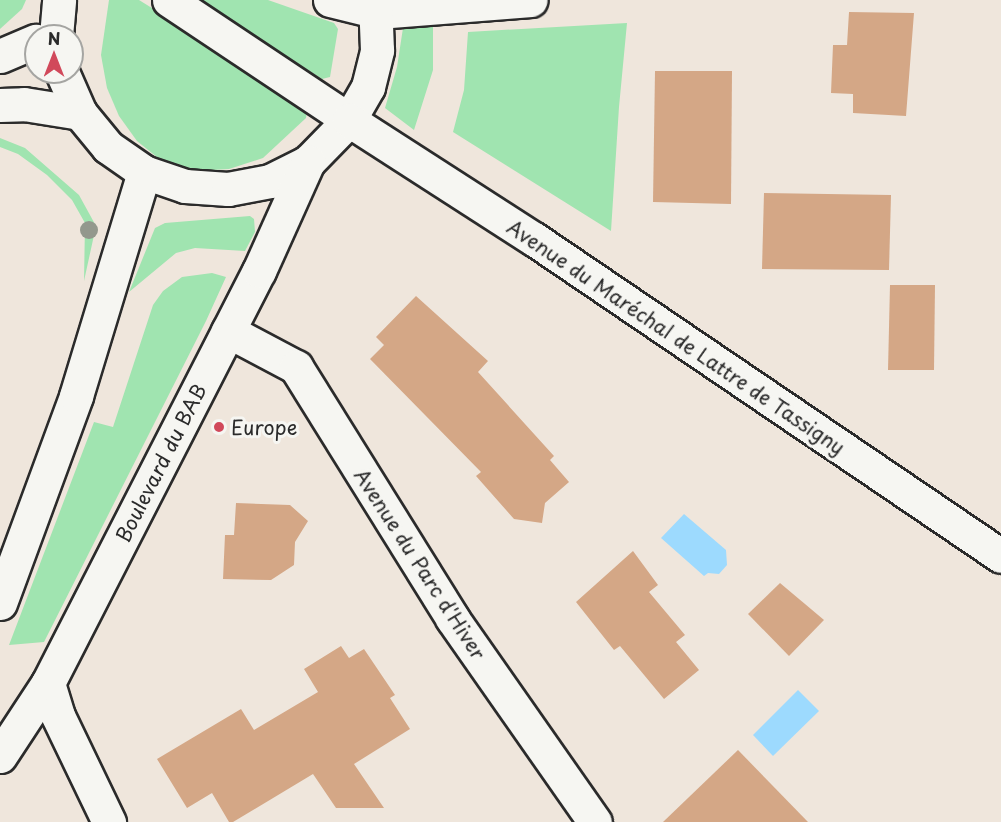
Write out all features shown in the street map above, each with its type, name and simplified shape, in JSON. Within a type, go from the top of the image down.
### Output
[{"type":"main road","name":"Avenue du Maréchal de Lattre de Tassigny","points":[[169,0],[534,239],[1001,556]]},
{"type":"main road","points":[[330,0],[376,6],[531,0]]},
{"type":"main road","points":[[67,84],[80,113],[108,147],[144,172],[185,186],[228,189],[270,181],[308,162],[349,120],[368,87],[377,50],[376,6]]},
{"type":"main road","points":[[0,56],[51,23]]},
{"type":"main road","points":[[0,105],[24,104],[80,113]]},
{"type":"main road","name":"Boulevard du BAB","points":[[0,756],[48,683],[228,331],[308,162]]},
{"type":"main road","points":[[0,603],[76,396],[144,172]]},
{"type":"main road","name":"Avenue du Parc d'Hiver","points":[[228,331],[296,367],[452,618],[594,822]]},
{"type":"main road","points":[[48,683],[58,716],[109,822]]},
{"type":"green space","points":[[0,0],[26,0],[22,9],[0,29]]},
{"type":"green space","points":[[109,0],[139,0],[308,105],[306,118],[263,158],[229,169],[194,171],[163,162],[137,141],[119,116],[107,88],[101,55]]},
{"type":"green space","points":[[197,0],[268,0],[334,23],[338,29],[330,77],[322,79]]},
{"type":"green space","points":[[433,23],[433,70],[414,130],[385,108],[397,67],[403,28]]},
{"type":"green space","points":[[627,23],[611,231],[453,132],[464,90],[468,32]]},
{"type":"green space","points":[[0,138],[25,148],[79,195],[96,226],[84,281],[85,223],[72,200],[47,175],[18,154],[0,147]]},
{"type":"green space","points":[[250,216],[254,219],[255,232],[245,251],[195,248],[176,253],[129,292],[155,228],[165,223]]},
{"type":"green space","points":[[212,273],[226,277],[44,642],[9,645],[94,422],[113,427],[153,305],[163,291],[182,277]]},
{"type":"water","points":[[684,514],[726,550],[727,565],[719,574],[708,573],[704,576],[661,538]]},
{"type":"water","points":[[798,690],[819,711],[773,756],[753,735]]},
{"type":"building","points":[[849,12],[914,13],[906,116],[853,113],[853,94],[831,93],[833,45],[847,45]]},
{"type":"building","points":[[655,71],[732,71],[731,204],[653,202]]},
{"type":"building","points":[[764,193],[891,195],[889,270],[762,269]]},
{"type":"building","points":[[890,285],[935,285],[934,370],[888,370]]},
{"type":"building","points":[[416,296],[488,361],[478,372],[554,456],[550,460],[569,482],[545,503],[542,523],[514,519],[476,476],[481,472],[370,359],[384,345],[376,337]]},
{"type":"building","points":[[236,503],[290,505],[308,521],[295,542],[294,565],[271,580],[223,579],[225,535],[234,535]]},
{"type":"building","points":[[633,551],[658,585],[649,592],[685,635],[676,642],[699,670],[664,699],[620,646],[614,650],[576,602]]},
{"type":"building","points":[[780,583],[824,620],[789,656],[748,614]]},
{"type":"building","points":[[341,646],[349,658],[364,649],[395,695],[390,698],[410,729],[354,764],[384,808],[336,808],[313,774],[233,822],[229,822],[212,793],[187,808],[157,759],[241,709],[254,730],[318,692],[304,669]]},
{"type":"building","points":[[738,750],[808,822],[663,822]]},
{"type":"place","name":"Europe","points":[[219,427]]}]
